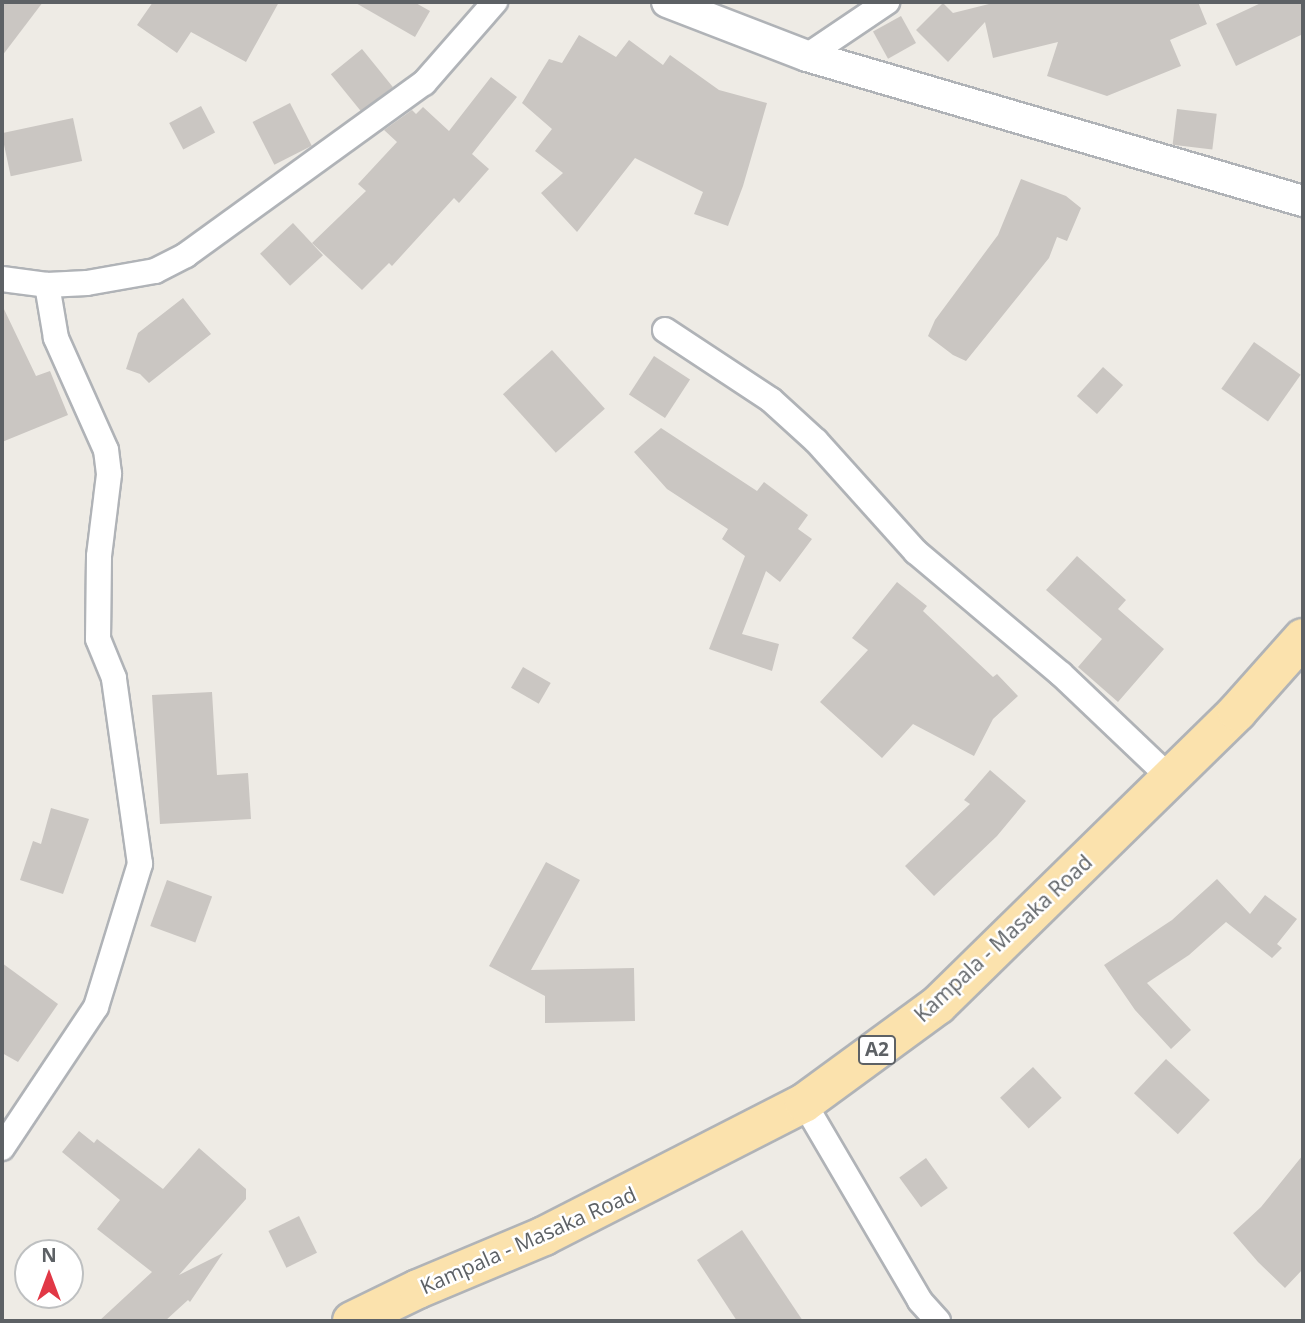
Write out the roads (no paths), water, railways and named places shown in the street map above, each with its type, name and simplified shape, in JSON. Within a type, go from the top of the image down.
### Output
[{"type":"main road","name":"Kampala - Masaka Road","points":[[352,1321],[418,1289],[544,1236],[804,1103],[938,1005],[1237,712],[1303,638]]},
{"type":"street","points":[[2,279],[47,285],[87,283],[155,271],[186,255],[424,83],[495,2]]},
{"type":"street","points":[[667,2],[807,56],[1303,201]]},
{"type":"street","points":[[807,56],[887,2]]},
{"type":"street","points":[[2,1148],[96,1007],[139,864],[114,678],[98,639],[99,556],[109,474],[106,450],[56,338],[47,285]]},
{"type":"street","points":[[665,330],[771,400],[816,442],[916,552],[1061,674],[1169,777]]},
{"type":"street","points":[[804,1103],[920,1301],[938,1321]]}]
